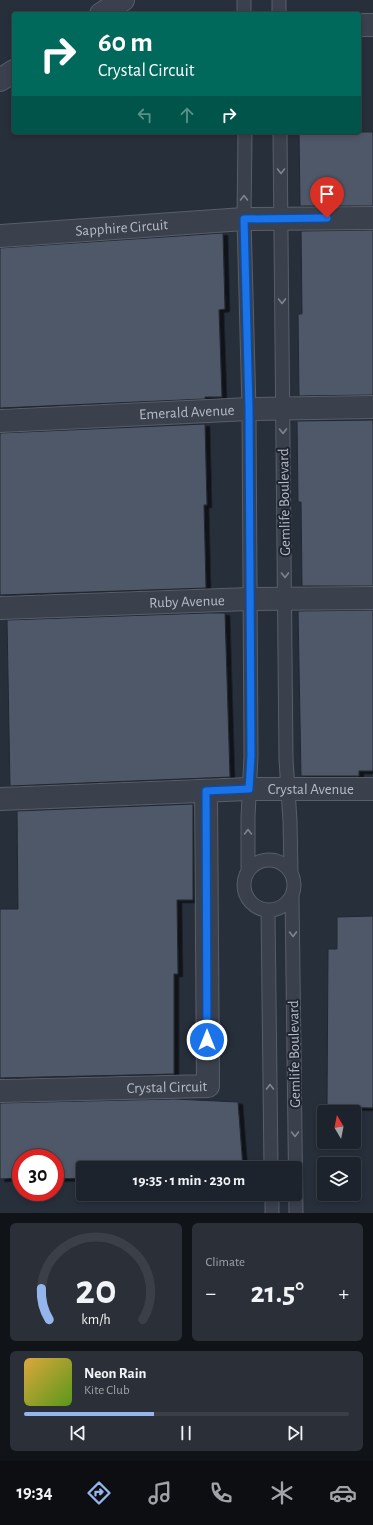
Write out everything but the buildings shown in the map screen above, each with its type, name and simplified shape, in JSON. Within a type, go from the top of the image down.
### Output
[{"type":"street","points":[[104,12],[123,0]]},
{"type":"street","points":[[361,25],[373,25]]},
{"type":"street","points":[[0,80],[12,72]]},
{"type":"street","name":"Sapphire Circuit","points":[[0,236],[244,219],[373,218]]},
{"type":"street","name":"Emerald Avenue","points":[[0,421],[249,409],[373,407]]},
{"type":"street","name":"Ruby Avenue","points":[[0,608],[250,599],[373,598]]},
{"type":"street","points":[[0,799],[249,789]]},
{"type":"street","name":"Crystal Avenue","points":[[249,789],[373,789]]},
{"type":"street","name":"Crystal Circuit","points":[[0,1091],[208,1086],[206,791]]},
{"type":"lane","points":[[244,0],[244,12]]},
{"type":"lane","points":[[279,0],[279,12]]},
{"type":"lane","points":[[245,134],[244,219],[249,409],[251,756],[248,871]]},
{"type":"lane","name":"Gemlife Boulevard","points":[[280,134],[286,759],[290,821],[291,871]]},
{"type":"lane","points":[[269,860],[281,862],[291,871],[294,878],[295,887],[288,902],[273,910],[257,907],[250,902],[244,887],[244,879],[248,871],[261,861],[269,860]]},
{"type":"lane","name":"Gemlife Boulevard","points":[[292,895],[296,1213]]},
{"type":"lane","name":"Gemlife Boulevard","points":[[268,910],[271,1161]]},
{"type":"lane","points":[[272,1201],[272,1213]]},
{"type":"route","points":[[207,1040],[206,791],[249,789],[251,756],[249,409],[244,219],[327,218]]}]
